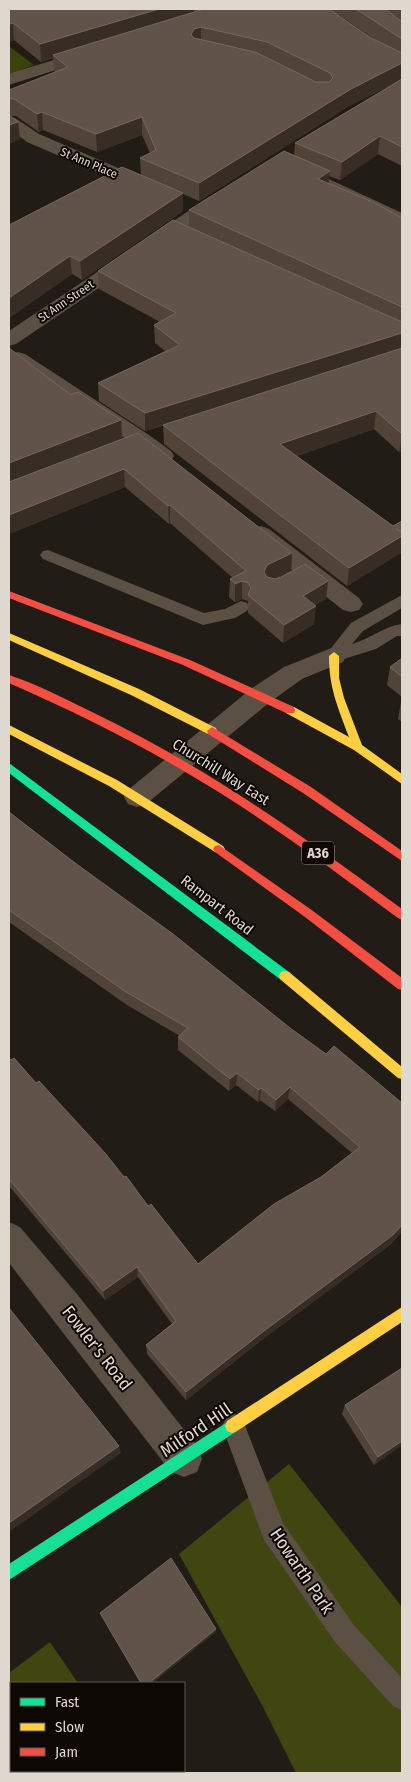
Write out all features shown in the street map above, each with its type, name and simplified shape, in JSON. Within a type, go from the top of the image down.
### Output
[{"type":"main road","points":[[9,594],[196,666],[261,695],[358,747],[402,780]]},
{"type":"main road","name":"Churchill Way East","points":[[9,636],[168,708],[211,730],[327,804],[402,857]]},
{"type":"main road","points":[[334,656],[334,678],[339,698],[358,747]]},
{"type":"main road","name":"Churchill Way East","points":[[9,678],[134,737],[231,794],[339,867],[402,915]]},
{"type":"main road","points":[[9,730],[70,760],[137,797],[284,894],[402,985]]},
{"type":"main road","name":"Rampart Road","points":[[9,767],[300,988],[402,1074]]},
{"type":"main road","name":"Milford Hill","points":[[9,1573],[402,1314]]},
{"type":"street","points":[[9,80],[107,49]]},
{"type":"street","points":[[69,60],[83,72]]},
{"type":"street","name":"St Ann Place","points":[[9,122],[33,138],[166,196]]},
{"type":"street","name":"St Ann Street","points":[[9,340],[232,190]]},
{"type":"street","points":[[183,203],[200,210]]},
{"type":"street","points":[[172,229],[190,237]]},
{"type":"street","points":[[9,352],[142,440],[179,469]]},
{"type":"street","points":[[115,450],[142,440],[166,435]]},
{"type":"street","points":[[247,522],[299,575],[351,604]]},
{"type":"street","points":[[137,797],[261,695],[293,673],[334,656]]},
{"type":"street","name":"Fowler's Road","points":[[9,1238],[66,1306],[184,1459]]},
{"type":"lane","points":[[296,168],[338,186],[402,218]]},
{"type":"lane","points":[[48,555],[202,620],[229,614],[241,607]]},
{"type":"lane","points":[[334,656],[357,627],[402,601]]},
{"type":"lane","points":[[334,656],[370,645],[393,631],[402,630]]},
{"type":"lane","name":"Howarth Park","points":[[234,1426],[273,1531],[344,1632],[402,1697]]},
{"type":"green space","points":[[10,47],[34,65],[9,74]]},
{"type":"green space","points":[[289,1464],[402,1607],[402,1773],[296,1773],[263,1707],[179,1554]]},
{"type":"green space","points":[[50,1642],[77,1682],[10,1682],[10,1772],[126,1773],[9,1773],[9,1673]]},
{"type":"building","points":[[9,9],[159,9],[40,44],[13,23],[9,24]]},
{"type":"building","points":[[329,9],[371,38],[402,53],[402,63],[351,89],[199,183],[140,158],[156,150],[142,117],[96,134],[42,112],[37,114],[14,99],[9,98],[9,90],[68,67],[53,55],[201,10]],"holes":[[[201,27],[267,42],[330,73],[333,78],[329,82],[316,82],[255,52],[194,38],[191,35],[194,29]]]},
{"type":"building","points":[[356,9],[386,9],[402,21],[402,39]]},
{"type":"building","points":[[402,79],[402,147],[380,136],[342,162],[295,143]]},
{"type":"building","points":[[9,115],[18,122],[9,125]]},
{"type":"building","points":[[284,151],[330,171],[318,179],[373,202],[402,218],[402,307],[189,210]]},
{"type":"building","points":[[122,167],[183,193],[80,261],[70,256],[9,298],[9,225]]},
{"type":"building","points":[[173,220],[402,322],[402,333],[145,413],[98,383],[180,345],[154,325],[176,313],[98,271]]},
{"type":"building","points":[[9,348],[71,395],[78,392],[121,420],[9,463]]},
{"type":"building","points":[[402,348],[402,434],[376,411],[280,444],[393,526],[402,521],[402,531],[396,529],[402,533],[402,536],[349,568],[163,425]]},
{"type":"building","points":[[138,433],[292,553],[267,565],[264,572],[267,577],[275,579],[281,577],[305,564],[328,581],[303,596],[316,606],[284,625],[248,595],[251,588],[248,583],[242,581],[235,584],[230,579],[246,571],[170,505],[168,506],[124,469],[9,515],[9,482]]},
{"type":"building","points":[[402,658],[402,677],[390,667]]},
{"type":"building","points":[[9,812],[75,863],[173,934],[290,1028],[326,1054],[334,1046],[402,1103],[402,1225],[393,1235],[186,1392],[146,1345],[176,1321],[137,1267],[103,1291],[9,1179],[9,1058],[11,1060],[14,1058],[36,1083],[39,1081],[105,1153],[124,1177],[126,1176],[148,1206],[151,1204],[198,1264],[274,1204],[321,1177],[360,1147],[290,1087],[276,1100],[237,1073],[230,1079],[178,1037],[188,1028],[126,992],[9,910]]},
{"type":"building","points":[[9,1308],[119,1446],[9,1523]]},
{"type":"building","points":[[402,1368],[402,1441],[378,1457],[345,1405]]},
{"type":"building","points":[[171,1558],[216,1629],[150,1682],[140,1682],[100,1613]]},
{"type":"traffic: fast","points":[[9,767],[285,976]]},
{"type":"traffic: fast","points":[[9,1573],[232,1426]]},
{"type":"traffic: slow","points":[[9,636],[135,692],[212,731]]},
{"type":"traffic: slow","points":[[334,656],[334,678],[339,698],[358,747],[402,780]]},
{"type":"traffic: slow","points":[[290,710],[358,747]]},
{"type":"traffic: slow","points":[[9,729],[113,783],[219,849]]},
{"type":"traffic: slow","points":[[285,976],[402,1074]]},
{"type":"traffic: slow","points":[[232,1426],[402,1314]]},
{"type":"traffic: jam","points":[[9,594],[187,662],[290,710]]},
{"type":"traffic: jam","points":[[9,679],[100,720],[186,766],[281,827],[402,915]]},
{"type":"traffic: jam","points":[[212,731],[307,790],[402,857]]},
{"type":"traffic: jam","points":[[219,849],[309,914],[402,985]]}]
